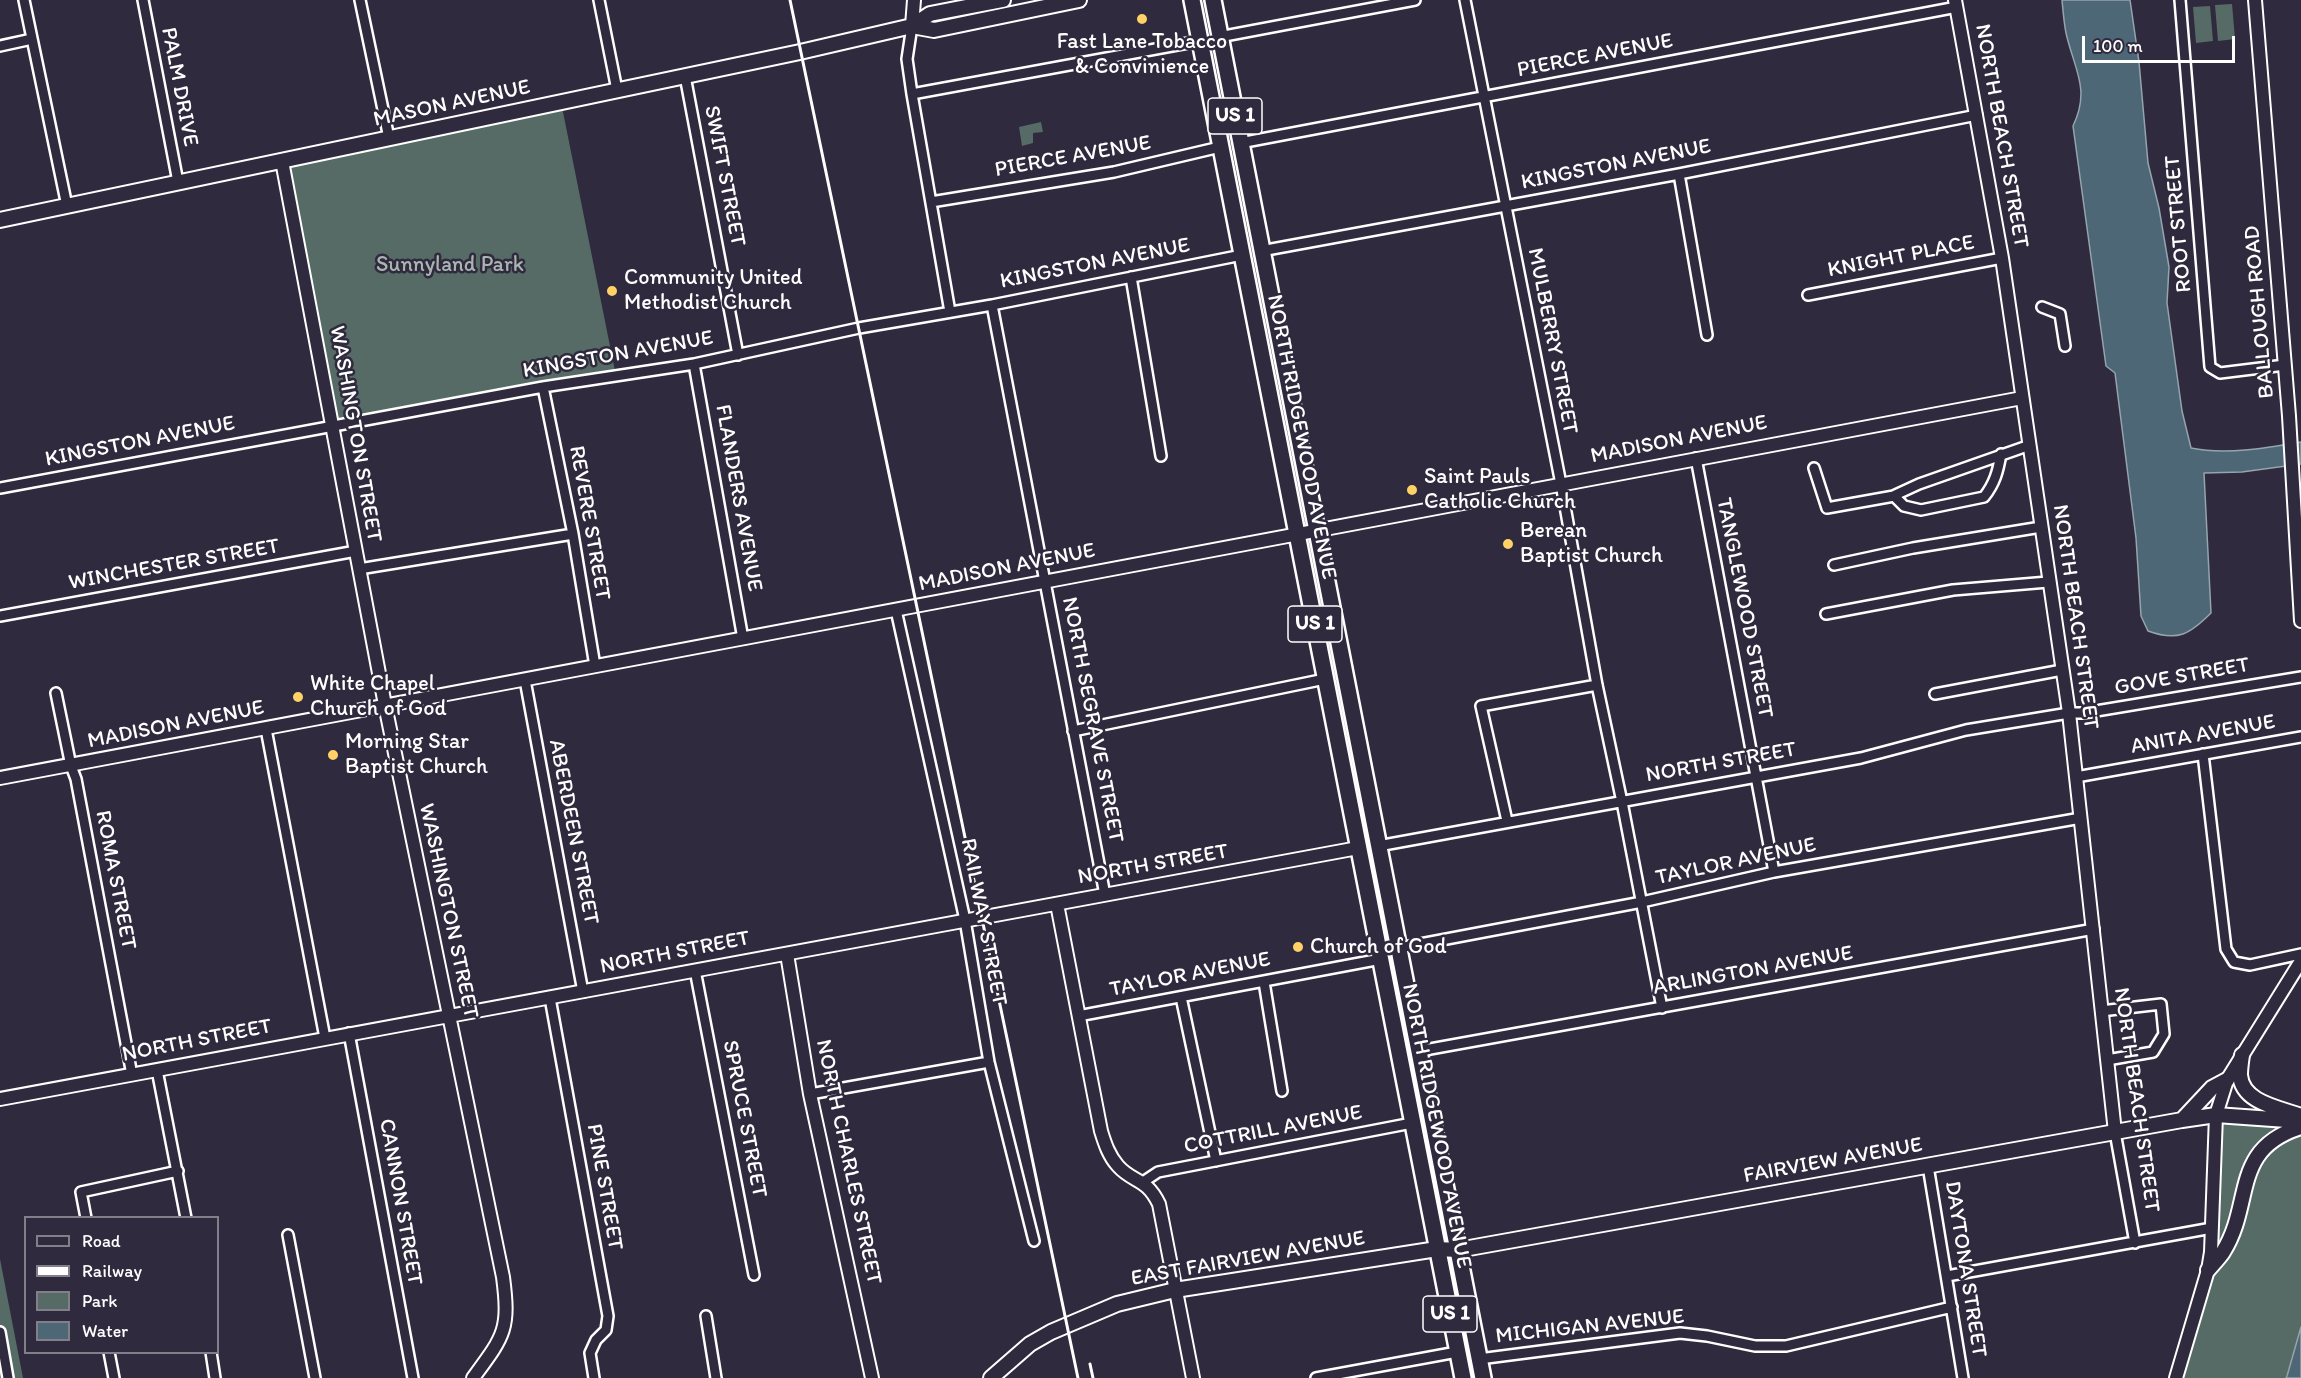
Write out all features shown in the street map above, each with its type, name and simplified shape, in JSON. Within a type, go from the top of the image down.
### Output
[{"type":"main road","name":"MASON AVENUE","points":[[0,220],[685,76],[912,26],[930,14],[1003,0]]},
{"type":"main road","name":"MASON AVENUE","points":[[912,26],[934,30],[1079,0]]},
{"type":"main road","name":"NORTH RIDGEWOOD AVENUE","points":[[1192,0],[1462,1378]]},
{"type":"main road","name":"NORTH RIDGEWOOD AVENUE","points":[[1213,0],[1483,1378]]},
{"type":"main road","points":[[1395,1032],[1407,1046],[1419,1051]]},
{"type":"main road","points":[[2242,1055],[2240,1076],[2243,1088],[2253,1099],[2301,1116]]},
{"type":"main road","points":[[2182,1120],[2212,1088],[2227,1080]]},
{"type":"main road","points":[[2216,1115],[2301,1121]]},
{"type":"main road","name":"FAIRVIEW AVENUE","points":[[1458,1250],[2216,1115]]},
{"type":"main road","points":[[2208,1270],[2224,1251],[2235,1223],[2250,1167],[2262,1148],[2279,1136],[2301,1127]]},
{"type":"main road","name":"EAST FAIRVIEW AVENUE","points":[[991,1378],[1030,1344],[1051,1332],[1117,1304],[1175,1290],[1437,1249],[1458,1250]]},
{"type":"street","points":[[24,0],[67,206]]},
{"type":"street","name":"PALM DRIVE","points":[[142,0],[178,183]]},
{"type":"street","points":[[360,0],[389,138]]},
{"type":"street","points":[[599,0],[617,90]]},
{"type":"street","points":[[914,0],[907,59],[950,312]]},
{"type":"street","points":[[1219,37],[1415,0]]},
{"type":"street","name":"MULBERRY STREET","points":[[1466,0],[1561,484],[1597,685],[1662,1008]]},
{"type":"street","name":"ROOT STREET","points":[[2180,0],[2210,367],[2220,373],[2285,364]]},
{"type":"street","name":"BALLOUGH ROAD","points":[[2255,0],[2292,468],[2298,517],[2301,621]]},
{"type":"street","name":"PIERCE AVENUE","points":[[1240,143],[1956,4]]},
{"type":"street","name":"NORTH BEACH STREET","points":[[1956,4],[2002,258],[2069,713],[2115,1132],[2135,1243]]},
{"type":"street","points":[[0,46],[32,39]]},
{"type":"street","points":[[912,94],[1199,41]]},
{"type":"street","name":"SWIFT STREET","points":[[685,76],[738,355]]},
{"type":"street","name":"KINGSTON AVENUE","points":[[1261,251],[1679,174],[1977,115]]},
{"type":"street","name":"PIERCE AVENUE","points":[[931,202],[1113,172],[1220,147]]},
{"type":"street","name":"WASHINGTON STREET","points":[[282,160],[385,705],[503,1277],[506,1325],[498,1344],[473,1378]]},
{"type":"street","points":[[1679,174],[1707,335]]},
{"type":"street","name":"KINGSTON AVENUE","points":[[0,488],[543,387],[694,364],[859,328],[1242,255]]},
{"type":"street","name":"KNIGHT PLACE","points":[[1808,295],[2002,258]]},
{"type":"street","points":[[1131,277],[1161,456]]},
{"type":"street","name":"NORTH SEGRAVE STREET","points":[[992,304],[1043,582],[1105,895]]},
{"type":"street","points":[[2042,307],[2060,314],[2065,346]]},
{"type":"street","name":"FLANDERS AVENUE","points":[[694,364],[743,639]]},
{"type":"street","name":"REVERE STREET","points":[[543,387],[573,534],[595,666]]},
{"type":"street","name":"MADISON AVENUE","points":[[0,778],[2022,398]]},
{"type":"street","points":[[1814,468],[1827,508],[1893,496],[1919,484],[2030,445]]},
{"type":"street","points":[[1893,496],[1904,506],[1921,510],[1984,497],[1998,473],[2001,454]]},
{"type":"street","name":"TANGLEWOOD STREET","points":[[1696,458],[1774,872]]},
{"type":"street","points":[[1834,565],[1912,548],[2041,527]]},
{"type":"street","points":[[359,569],[573,534]]},
{"type":"street","name":"WINCHESTER STREET","points":[[0,616],[356,551]]},
{"type":"street","points":[[1827,614],[1953,590],[2048,582]]},
{"type":"street","name":"RAILWAY STREET","points":[[896,610],[965,920],[989,1062],[1034,1241]]},
{"type":"street","points":[[1935,693],[2062,670]]},
{"type":"street","name":"GOVE STREET","points":[[2069,713],[2084,713],[2301,677]]},
{"type":"street","points":[[1073,731],[1325,679]]},
{"type":"street","name":"ABERDEEN STREET","points":[[525,680],[584,992]]},
{"type":"street","points":[[1507,821],[1480,706],[1597,685]]},
{"type":"street","name":"ROMA STREET","points":[[56,693],[70,766],[76,779],[132,1075]]},
{"type":"street","name":"NORTH STREET","points":[[1378,846],[1861,758],[1966,730],[2069,713]]},
{"type":"street","points":[[266,729],[325,1038]]},
{"type":"street","name":"ANITA AVENUE","points":[[2076,777],[2301,737]]},
{"type":"street","points":[[2203,754],[2226,949],[2234,962],[2250,965],[2301,954]]},
{"type":"street","name":"TAYLOR AVENUE","points":[[1399,948],[1642,902],[1774,872],[2081,819]]},
{"type":"street","name":"NORTH STREET","points":[[0,1099],[1358,849]]},
{"type":"street","points":[[1057,904],[1101,1131],[1108,1152],[1119,1167],[1143,1182],[1153,1192],[1159,1204],[1193,1378]]},
{"type":"street","name":"ARLINGTON AVENUE","points":[[1419,1051],[2094,929]]},
{"type":"street","name":"NORTH CHARLES STREET","points":[[787,954],[810,1094],[872,1378]]},
{"type":"street","name":"TAYLOR AVENUE","points":[[1078,1016],[1381,959]]},
{"type":"street","points":[[2176,1378],[2208,1270],[2212,1228],[2216,1115],[2227,1080],[2301,961]]},
{"type":"street","name":"SPRUCE STREET","points":[[695,970],[754,1275]]},
{"type":"street","points":[[1264,982],[1282,1091]]},
{"type":"street","points":[[1181,997],[1216,1161]]},
{"type":"street","name":"PINE STREET","points":[[550,998],[608,1316],[606,1330],[596,1340],[590,1353],[594,1378]]},
{"type":"street","points":[[2101,1011],[2161,1004],[2164,1034],[2153,1052],[2107,1060]]},
{"type":"street","name":"CANNON STREET","points":[[349,1034],[412,1378]]},
{"type":"street","points":[[810,1094],[989,1062]]},
{"type":"street","points":[[157,1070],[186,1216]]},
{"type":"street","name":"COTTRILL AVENUE","points":[[1143,1182],[1158,1172],[1412,1123]]},
{"type":"street","name":"DAYTONA STREET","points":[[1928,1166],[1963,1378]]},
{"type":"street","points":[[86,1216],[81,1192],[178,1171]]},
{"type":"street","points":[[1947,1276],[2212,1228]]},
{"type":"street","points":[[288,1234],[315,1378]]},
{"type":"street","name":"MICHIGAN AVENUE","points":[[1479,1359],[1680,1333],[1755,1346],[1786,1346],[1952,1307]]},
{"type":"street","points":[[706,1316],[716,1378]]},
{"type":"street","points":[[0,1332],[8,1378]]},
{"type":"street","points":[[1316,1378],[1457,1352]]},
{"type":"street","points":[[110,1354],[114,1378]]},
{"type":"street","points":[[211,1354],[215,1378]]},
{"type":"green space","points":[[2232,4],[2235,39],[2218,41],[2215,5]]},
{"type":"green space","points":[[2210,6],[2213,41],[2196,43],[2193,7]]},
{"type":"green space","name":"Sunnyland Park","points":[[561,102],[616,376],[333,426],[282,161]]},
{"type":"green space","points":[[1041,122],[1043,132],[1033,133],[1033,143],[1022,146],[1019,127]]},
{"type":"green space","points":[[2216,1115],[2301,1121],[2301,1327],[2286,1378],[2176,1378],[2204,1286]]},
{"type":"green space","points":[[0,1259],[23,1378],[0,1378]]},
{"type":"water","points":[[2062,0],[2130,0],[2139,62],[2148,163],[2159,208],[2169,267],[2167,303],[2182,411],[2191,448],[2232,451],[2301,442],[2301,464],[2242,472],[2204,473],[2211,613],[2190,631],[2176,636],[2148,631],[2141,616],[2136,538],[2115,373],[2106,366],[2073,126],[2081,101],[2081,90],[2066,33]]},
{"type":"water","points":[[2301,1327],[2301,1378],[2286,1378],[2287,1376]]},
{"type":"railway","points":[[790,0],[1078,1378]]},
{"type":"railway","points":[[1090,1364],[1093,1378]]},
{"type":"place","name":"Fast Lane Tobacco & Convinience","points":[[1142,19]]},
{"type":"place","name":"Community United Methodist Church","points":[[612,291]]},
{"type":"place","name":"Saint Pauls Catholic Church","points":[[1412,490]]},
{"type":"place","name":"Berean Baptist Church","points":[[1508,544]]},
{"type":"place","name":"White Chapel Church of God","points":[[298,697]]},
{"type":"place","name":"Morning Star Baptist Church","points":[[333,755]]},
{"type":"place","name":"Church of God","points":[[1298,947]]}]
